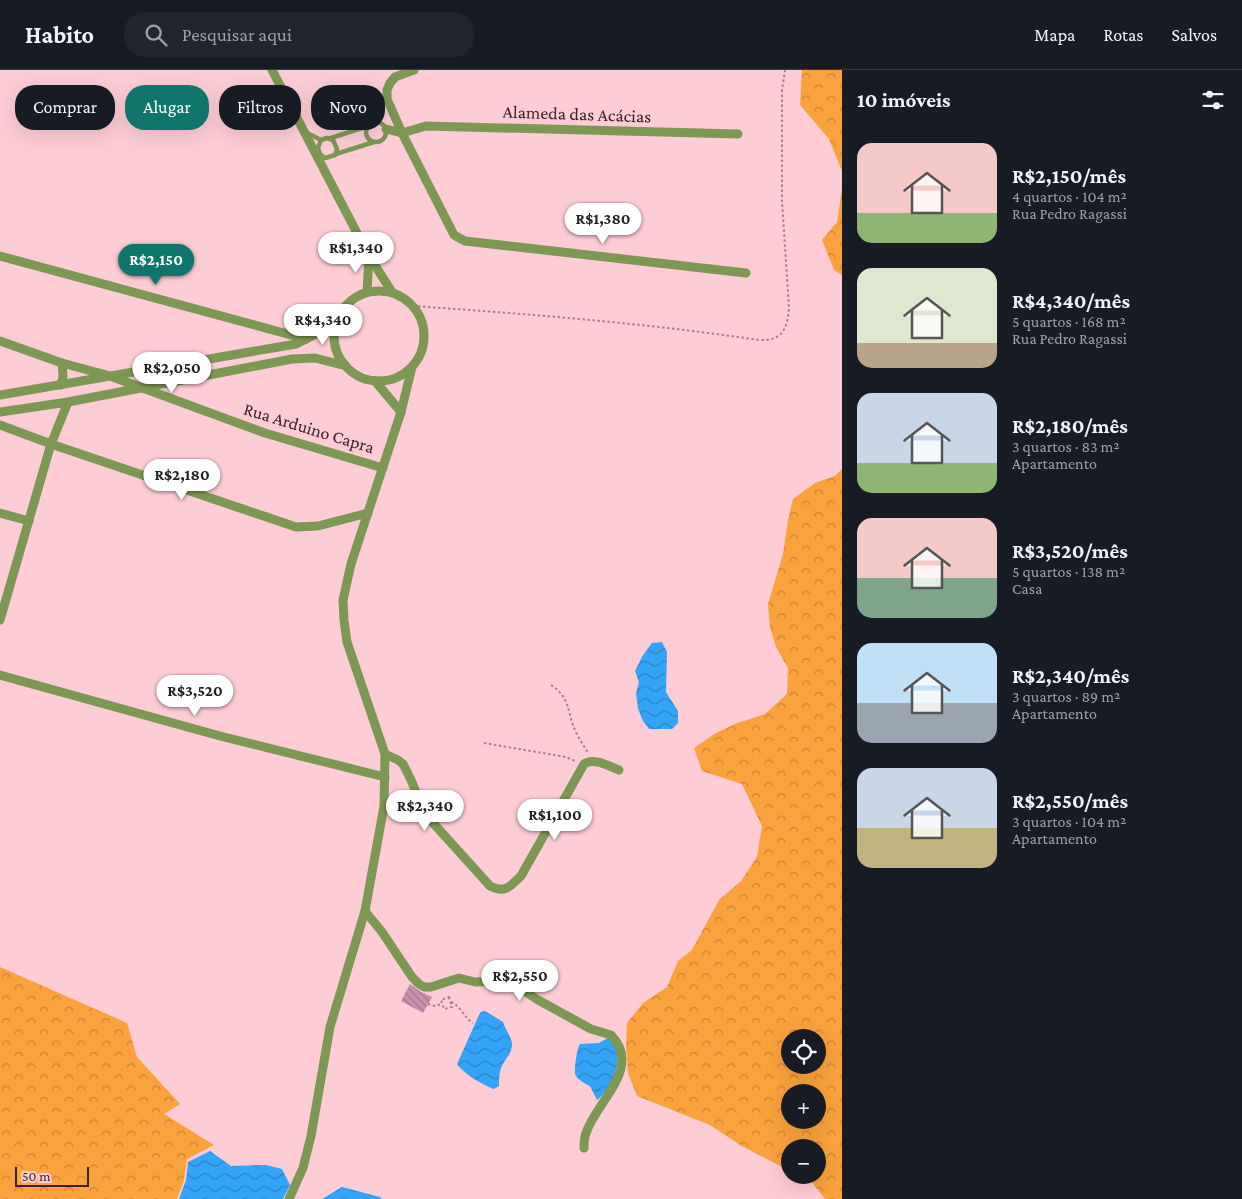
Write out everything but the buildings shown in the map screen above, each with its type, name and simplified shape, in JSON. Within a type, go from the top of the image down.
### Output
[{"type":"street","points":[[272,70],[369,256],[392,292]]},
{"type":"street","points":[[414,70],[395,78],[387,90],[387,99],[402,133],[454,235],[465,241],[746,273]]},
{"type":"street","name":"Alameda das Acácias","points":[[402,133],[426,126],[738,134]]},
{"type":"street","points":[[386,129],[402,133]]},
{"type":"street","points":[[0,256],[306,339]]},
{"type":"street","points":[[367,292],[369,256]]},
{"type":"street","points":[[384,291],[392,292],[407,300],[413,306],[421,320],[424,336],[421,353],[412,367],[391,380],[375,381],[359,376],[346,366],[337,352],[334,335],[337,319],[352,299],[367,292],[384,291]]},
{"type":"street","points":[[0,395],[296,344],[316,334],[337,319]]},
{"type":"street","name":"Rua Arduino Capra","points":[[0,341],[62,363],[110,376],[265,433],[382,468]]},
{"type":"street","points":[[0,412],[68,402],[292,359],[315,358],[346,366]]},
{"type":"street","points":[[61,384],[63,376],[62,363]]},
{"type":"street","points":[[289,1199],[303,1168],[311,1136],[330,1027],[365,911],[384,806],[385,754],[347,642],[343,600],[351,564],[401,412],[412,367]]},
{"type":"street","points":[[375,381],[401,412]]},
{"type":"street","points":[[0,620],[4,593],[29,521],[51,444],[68,402]]},
{"type":"street","points":[[0,424],[51,444],[296,526],[318,526],[368,512]]},
{"type":"street","points":[[0,513],[29,521]]},
{"type":"street","points":[[0,675],[220,736],[385,777]]},
{"type":"street","points":[[385,754],[403,764],[425,814],[490,886],[502,890],[521,876],[584,764],[594,761],[619,770]]},
{"type":"street","points":[[365,911],[419,984],[431,987],[459,978],[488,982],[509,981],[538,1000],[583,1025],[612,1035],[623,1055],[622,1066],[616,1084],[597,1111],[586,1133],[584,1148]]},
{"type":"lane","points":[[321,140],[318,145],[318,152],[322,156],[329,158],[380,141],[385,136],[386,129]]},
{"type":"lane","points":[[305,132],[321,140],[356,130]]},
{"type":"lane","points":[[368,130],[367,136],[374,142]]},
{"type":"lane","points":[[331,138],[337,146],[335,155]]},
{"type":"lane","points":[[325,173],[329,158]]},
{"type":"path","points":[[413,306],[545,315],[613,324],[673,327],[760,340],[777,337],[784,331],[788,323],[789,308],[782,201],[782,90],[785,70]]},
{"type":"path","points":[[550,685],[561,692],[576,732],[594,761]]},
{"type":"path","points":[[484,743],[566,757],[584,764]]},
{"type":"path","points":[[451,1002],[452,1007],[444,1009],[442,1000],[449,997],[451,1002],[473,1023]]},
{"type":"path","points":[[428,1004],[435,1006],[442,1004]]},
{"type":"green space","points":[[802,70],[842,70],[842,171],[829,139],[800,105]]},
{"type":"green space","points":[[842,189],[842,275],[834,270],[822,240],[837,222]]},
{"type":"green space","points":[[842,469],[842,1199],[825,1199],[813,1184],[826,1184],[826,1139],[781,1139],[781,1166],[740,1145],[710,1125],[637,1096],[628,1073],[626,1045],[627,1023],[643,1003],[667,987],[678,961],[692,950],[719,900],[741,881],[757,857],[762,826],[742,784],[702,771],[694,748],[716,733],[735,724],[765,714],[787,694],[788,668],[776,647],[770,627],[768,604],[783,554],[793,499],[815,483],[835,476]]},
{"type":"green space","points":[[0,967],[127,1023],[137,1057],[180,1104],[164,1114],[214,1145],[187,1159],[184,1180],[177,1199],[0,1199]]},
{"type":"water","points":[[662,642],[667,652],[666,692],[678,711],[678,723],[672,729],[649,729],[638,709],[636,693],[639,682],[635,671],[652,643]]},
{"type":"water","points":[[485,1011],[503,1022],[512,1044],[511,1051],[500,1071],[499,1086],[494,1089],[474,1079],[457,1064],[479,1015]]},
{"type":"water","points":[[611,1036],[617,1052],[617,1065],[610,1085],[597,1100],[590,1086],[582,1082],[575,1074],[577,1055],[580,1044],[599,1043]]},
{"type":"water","points":[[210,1151],[231,1166],[266,1165],[282,1169],[290,1185],[283,1199],[179,1199],[186,1180],[188,1162]]},
{"type":"water","points":[[342,1187],[380,1197],[382,1199],[322,1199]]}]
